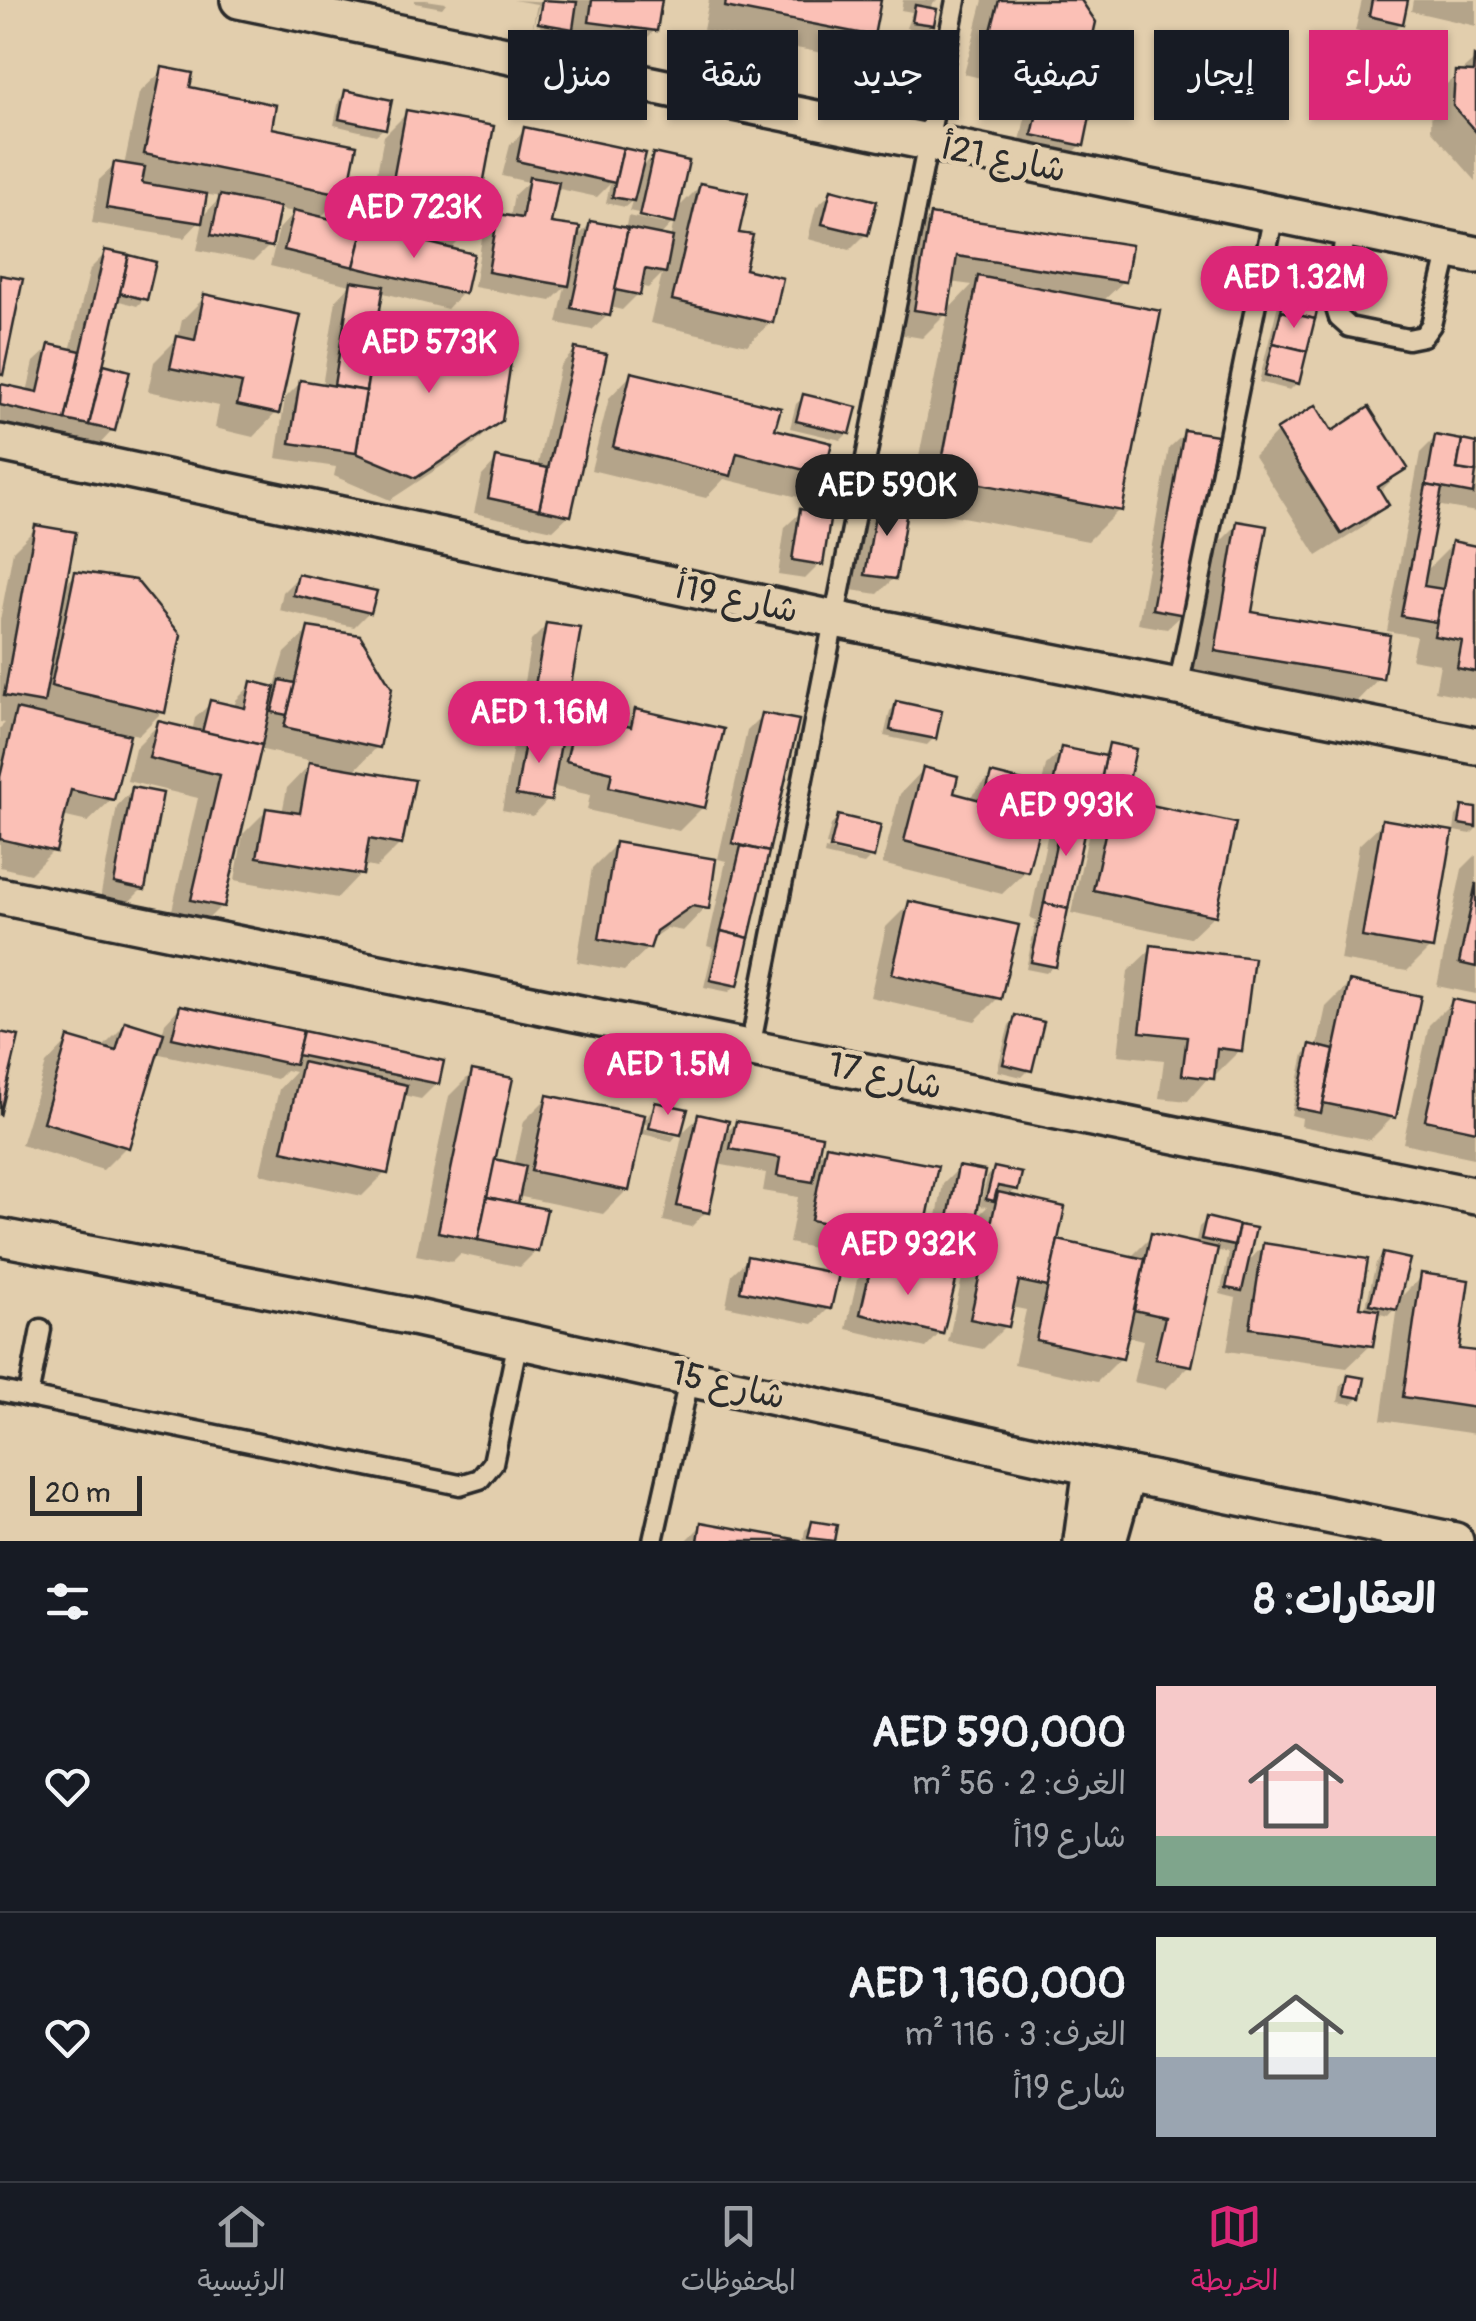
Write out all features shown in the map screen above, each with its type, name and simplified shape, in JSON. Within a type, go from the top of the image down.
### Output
[{"type":"street","name":"شارع 21أ","points":[[239,0],[1462,252]]},
{"type":"street","name":"شارع 19أ","points":[[0,443],[834,620],[1476,746]]},
{"type":"street","name":"شارع 17","points":[[0,896],[1476,1196]]},
{"type":"street","name":"شارع 15","points":[[0,1237],[518,1340],[1092,1467],[1455,1541]]},
{"type":"street","points":[[1082,1541],[1092,1467]]},
{"type":"street","points":[[1108,1541],[1127,1474]]},
{"type":"lane","points":[[750,1048],[956,0]]},
{"type":"lane","points":[[1178,688],[1274,214]]},
{"type":"lane","points":[[1346,228],[1335,305],[1339,318],[1349,327],[1408,339],[1422,336],[1431,325],[1462,252]]},
{"type":"lane","points":[[28,1397],[41,1329]]},
{"type":"lane","points":[[0,1391],[460,1486],[471,1484],[488,1472],[493,1463],[518,1340]]},
{"type":"lane","points":[[653,1541],[690,1376]]},
{"type":"building","points":[[542,0],[577,2],[573,29],[538,23]]},
{"type":"building","points":[[592,0],[662,0],[657,31],[589,22]]},
{"type":"building","points":[[726,0],[881,0],[875,30],[843,30],[725,7]]},
{"type":"building","points":[[999,0],[1081,0],[1096,22],[1094,30],[991,30]]},
{"type":"building","points":[[1372,0],[1408,0],[1403,24],[1369,16]]},
{"type":"building","points":[[915,5],[937,9],[934,25],[912,22]]},
{"type":"building","points":[[1474,56],[1476,132],[1453,106],[1455,71],[1473,72]]},
{"type":"building","points":[[162,67],[193,73],[190,87],[276,105],[272,128],[357,145],[347,195],[144,154]]},
{"type":"building","points":[[345,90],[392,100],[386,129],[339,119]]},
{"type":"building","points":[[406,110],[494,126],[475,228],[387,212]]},
{"type":"building","points":[[1035,120],[1089,120],[1084,146],[1032,135]]},
{"type":"building","points":[[524,127],[623,148],[615,183],[517,161]]},
{"type":"building","points":[[623,148],[646,153],[634,201],[612,197]]},
{"type":"building","points":[[653,153],[689,161],[675,224],[639,216]]},
{"type":"building","points":[[114,162],[145,167],[142,183],[207,194],[202,223],[106,208]]},
{"type":"building","points":[[529,177],[559,182],[551,223],[580,227],[569,286],[488,272],[498,214],[522,218]]},
{"type":"building","points":[[700,183],[748,193],[739,233],[753,235],[745,269],[783,278],[773,323],[672,300]]},
{"type":"building","points":[[831,189],[877,201],[868,235],[822,224]]},
{"type":"building","points":[[220,195],[280,207],[272,247],[211,235]]},
{"type":"building","points":[[294,210],[364,227],[354,267],[284,250]]},
{"type":"building","points":[[930,214],[1132,245],[1126,282],[957,256],[948,315],[914,310]]},
{"type":"building","points":[[590,221],[628,228],[610,316],[571,308]]},
{"type":"building","points":[[364,227],[474,254],[465,294],[354,267]]},
{"type":"building","points":[[628,228],[673,237],[666,273],[645,269],[640,295],[615,290]]},
{"type":"building","points":[[105,250],[129,255],[89,425],[65,420]]},
{"type":"building","points":[[129,255],[156,262],[147,300],[120,293]]},
{"type":"building","points":[[0,275],[23,279],[3,375],[0,374]]},
{"type":"building","points":[[978,276],[1161,311],[1122,511],[939,476]]},
{"type":"building","points":[[1288,278],[1323,286],[1315,319],[1281,311]]},
{"type":"building","points":[[351,281],[384,286],[366,391],[334,385]]},
{"type":"building","points":[[204,294],[301,315],[279,414],[237,405],[242,383],[170,368],[177,336],[195,340]]},
{"type":"building","points":[[1281,311],[1315,319],[1307,351],[1273,343]]},
{"type":"building","points":[[378,318],[513,348],[502,421],[416,478],[356,453]]},
{"type":"building","points":[[1273,343],[1307,351],[1299,384],[1265,375]]},
{"type":"building","points":[[49,344],[81,351],[65,420],[0,405],[1,384],[38,392]]},
{"type":"building","points":[[575,348],[607,354],[571,516],[539,509]]},
{"type":"building","points":[[104,364],[130,371],[115,431],[89,425]]},
{"type":"building","points":[[631,372],[781,408],[775,429],[832,443],[824,475],[737,453],[731,476],[613,447]]},
{"type":"building","points":[[300,380],[366,391],[356,453],[290,443]]},
{"type":"building","points":[[803,394],[857,407],[850,434],[796,421]]},
{"type":"building","points":[[1316,405],[1332,431],[1369,407],[1408,468],[1378,487],[1389,505],[1341,534],[1276,430]]},
{"type":"building","points":[[1184,430],[1217,435],[1185,615],[1152,609]]},
{"type":"building","points":[[1435,435],[1462,440],[1457,469],[1476,472],[1473,494],[1426,485]]},
{"type":"building","points":[[1462,440],[1476,443],[1476,472],[1457,469]]},
{"type":"building","points":[[496,457],[548,468],[539,509],[488,498]]},
{"type":"building","points":[[1426,485],[1442,488],[1424,586],[1443,589],[1436,622],[1401,616]]},
{"type":"building","points":[[878,498],[908,503],[896,579],[865,575]]},
{"type":"building","points":[[800,509],[831,514],[823,565],[792,560]]},
{"type":"building","points":[[1237,521],[1267,526],[1252,612],[1390,635],[1383,679],[1215,651]]},
{"type":"building","points":[[35,525],[76,532],[44,703],[4,696]]},
{"type":"building","points":[[1452,541],[1476,546],[1476,672],[1457,668],[1462,641],[1434,636]]},
{"type":"building","points":[[75,571],[136,580],[181,635],[165,713],[51,686]]},
{"type":"building","points":[[298,574],[377,591],[371,613],[293,595]]},
{"type":"building","points":[[546,623],[581,628],[562,737],[527,731]]},
{"type":"building","points":[[308,627],[360,635],[392,688],[380,748],[284,727]]},
{"type":"building","points":[[280,680],[295,683],[287,715],[272,712]]},
{"type":"building","points":[[251,681],[275,687],[262,745],[202,732],[210,700],[245,708]]},
{"type":"building","points":[[896,701],[942,711],[936,739],[890,730]]},
{"type":"building","points":[[16,709],[130,735],[114,800],[71,790],[56,852],[0,839],[0,777]]},
{"type":"building","points":[[635,709],[724,729],[705,808],[609,787],[612,772],[566,761],[577,714],[631,727]]},
{"type":"building","points":[[762,713],[799,720],[769,852],[732,843]]},
{"type":"building","points":[[158,721],[262,745],[224,907],[191,900],[220,775],[149,758]]},
{"type":"building","points":[[527,731],[562,737],[551,801],[516,795]]},
{"type":"building","points":[[1109,743],[1136,749],[1126,794],[1099,788]]},
{"type":"building","points":[[1061,747],[1106,756],[1096,804],[1051,794]]},
{"type":"building","points":[[309,762],[415,780],[402,845],[369,839],[363,875],[257,857],[266,808],[300,813]]},
{"type":"building","points":[[923,767],[958,776],[954,793],[984,801],[991,773],[1050,788],[1028,872],[904,841]]},
{"type":"building","points":[[132,787],[163,793],[145,890],[114,883]]},
{"type":"building","points":[[1113,797],[1236,823],[1216,916],[1093,890]]},
{"type":"building","points":[[1462,806],[1476,808],[1476,827],[1459,824]]},
{"type":"building","points":[[1063,810],[1088,815],[1068,909],[1044,903]]},
{"type":"building","points":[[838,815],[881,825],[874,858],[830,848]]},
{"type":"building","points":[[1382,819],[1453,831],[1433,949],[1362,937]]},
{"type":"building","points":[[615,842],[716,859],[709,909],[692,906],[656,931],[650,949],[599,939]]},
{"type":"building","points":[[741,846],[769,852],[749,938],[721,931]]},
{"type":"building","points":[[1476,883],[1476,967],[1459,963]]},
{"type":"building","points":[[909,901],[1019,925],[1001,999],[892,974]]},
{"type":"building","points":[[1044,903],[1068,909],[1056,967],[1031,962]]},
{"type":"building","points":[[721,931],[749,938],[738,986],[710,980]]},
{"type":"building","points":[[1151,945],[1254,958],[1242,1051],[1217,1048],[1214,1079],[1182,1075],[1187,1037],[1140,1032]]},
{"type":"building","points":[[1349,981],[1421,996],[1396,1118],[1323,1103]]},
{"type":"building","points":[[1452,999],[1476,1004],[1476,1131],[1425,1120]]},
{"type":"building","points":[[180,1005],[303,1031],[295,1065],[172,1038]]},
{"type":"building","points":[[1015,1015],[1044,1022],[1032,1071],[1003,1064]]},
{"type":"building","points":[[125,1021],[164,1033],[129,1148],[43,1122],[68,1037],[116,1051]]},
{"type":"building","points":[[303,1031],[444,1061],[439,1084],[297,1055]]},
{"type":"building","points":[[0,1032],[19,1036],[0,1116]]},
{"type":"building","points":[[1310,1044],[1334,1050],[1321,1113],[1296,1108]]},
{"type":"building","points":[[302,1062],[407,1085],[388,1174],[282,1151]]},
{"type":"building","points":[[472,1070],[513,1078],[478,1240],[438,1232]]},
{"type":"building","points":[[547,1095],[645,1115],[629,1191],[531,1171]]},
{"type":"building","points":[[655,1102],[688,1109],[681,1135],[649,1128]]},
{"type":"building","points":[[698,1114],[729,1121],[709,1213],[677,1206]]},
{"type":"building","points":[[736,1121],[822,1136],[813,1182],[777,1176],[780,1158],[730,1149]]},
{"type":"building","points":[[826,1145],[938,1166],[922,1242],[811,1220]]},
{"type":"building","points":[[495,1159],[526,1166],[518,1204],[487,1197]]},
{"type":"building","points":[[958,1166],[985,1171],[970,1249],[943,1244]]},
{"type":"building","points":[[994,1167],[1022,1173],[1018,1190],[998,1186],[994,1201],[986,1199]]},
{"type":"building","points":[[998,1192],[1065,1207],[1048,1287],[1019,1281],[1009,1327],[970,1319]]},
{"type":"building","points":[[487,1197],[547,1209],[538,1252],[478,1240]]},
{"type":"building","points":[[1206,1217],[1239,1225],[1234,1246],[1201,1239]]},
{"type":"building","points":[[1239,1225],[1256,1228],[1242,1291],[1226,1288]]},
{"type":"building","points":[[1151,1233],[1218,1248],[1192,1366],[1155,1359],[1165,1317],[1134,1310]]},
{"type":"building","points":[[1058,1240],[1145,1259],[1123,1359],[1036,1340]]},
{"type":"building","points":[[1263,1243],[1368,1259],[1360,1307],[1379,1310],[1373,1346],[1250,1328]]},
{"type":"building","points":[[1383,1253],[1410,1259],[1397,1310],[1370,1304]]},
{"type":"building","points":[[747,1256],[839,1274],[831,1309],[740,1291]]},
{"type":"building","points":[[872,1262],[956,1281],[943,1334],[860,1314]]},
{"type":"building","points":[[1421,1273],[1469,1280],[1459,1349],[1476,1351],[1476,1408],[1403,1397]]},
{"type":"building","points":[[1348,1375],[1365,1378],[1361,1398],[1344,1395]]},
{"type":"building","points":[[812,1521],[837,1525],[834,1541],[808,1538]]},
{"type":"building","points":[[701,1522],[800,1540],[698,1541]]}]
